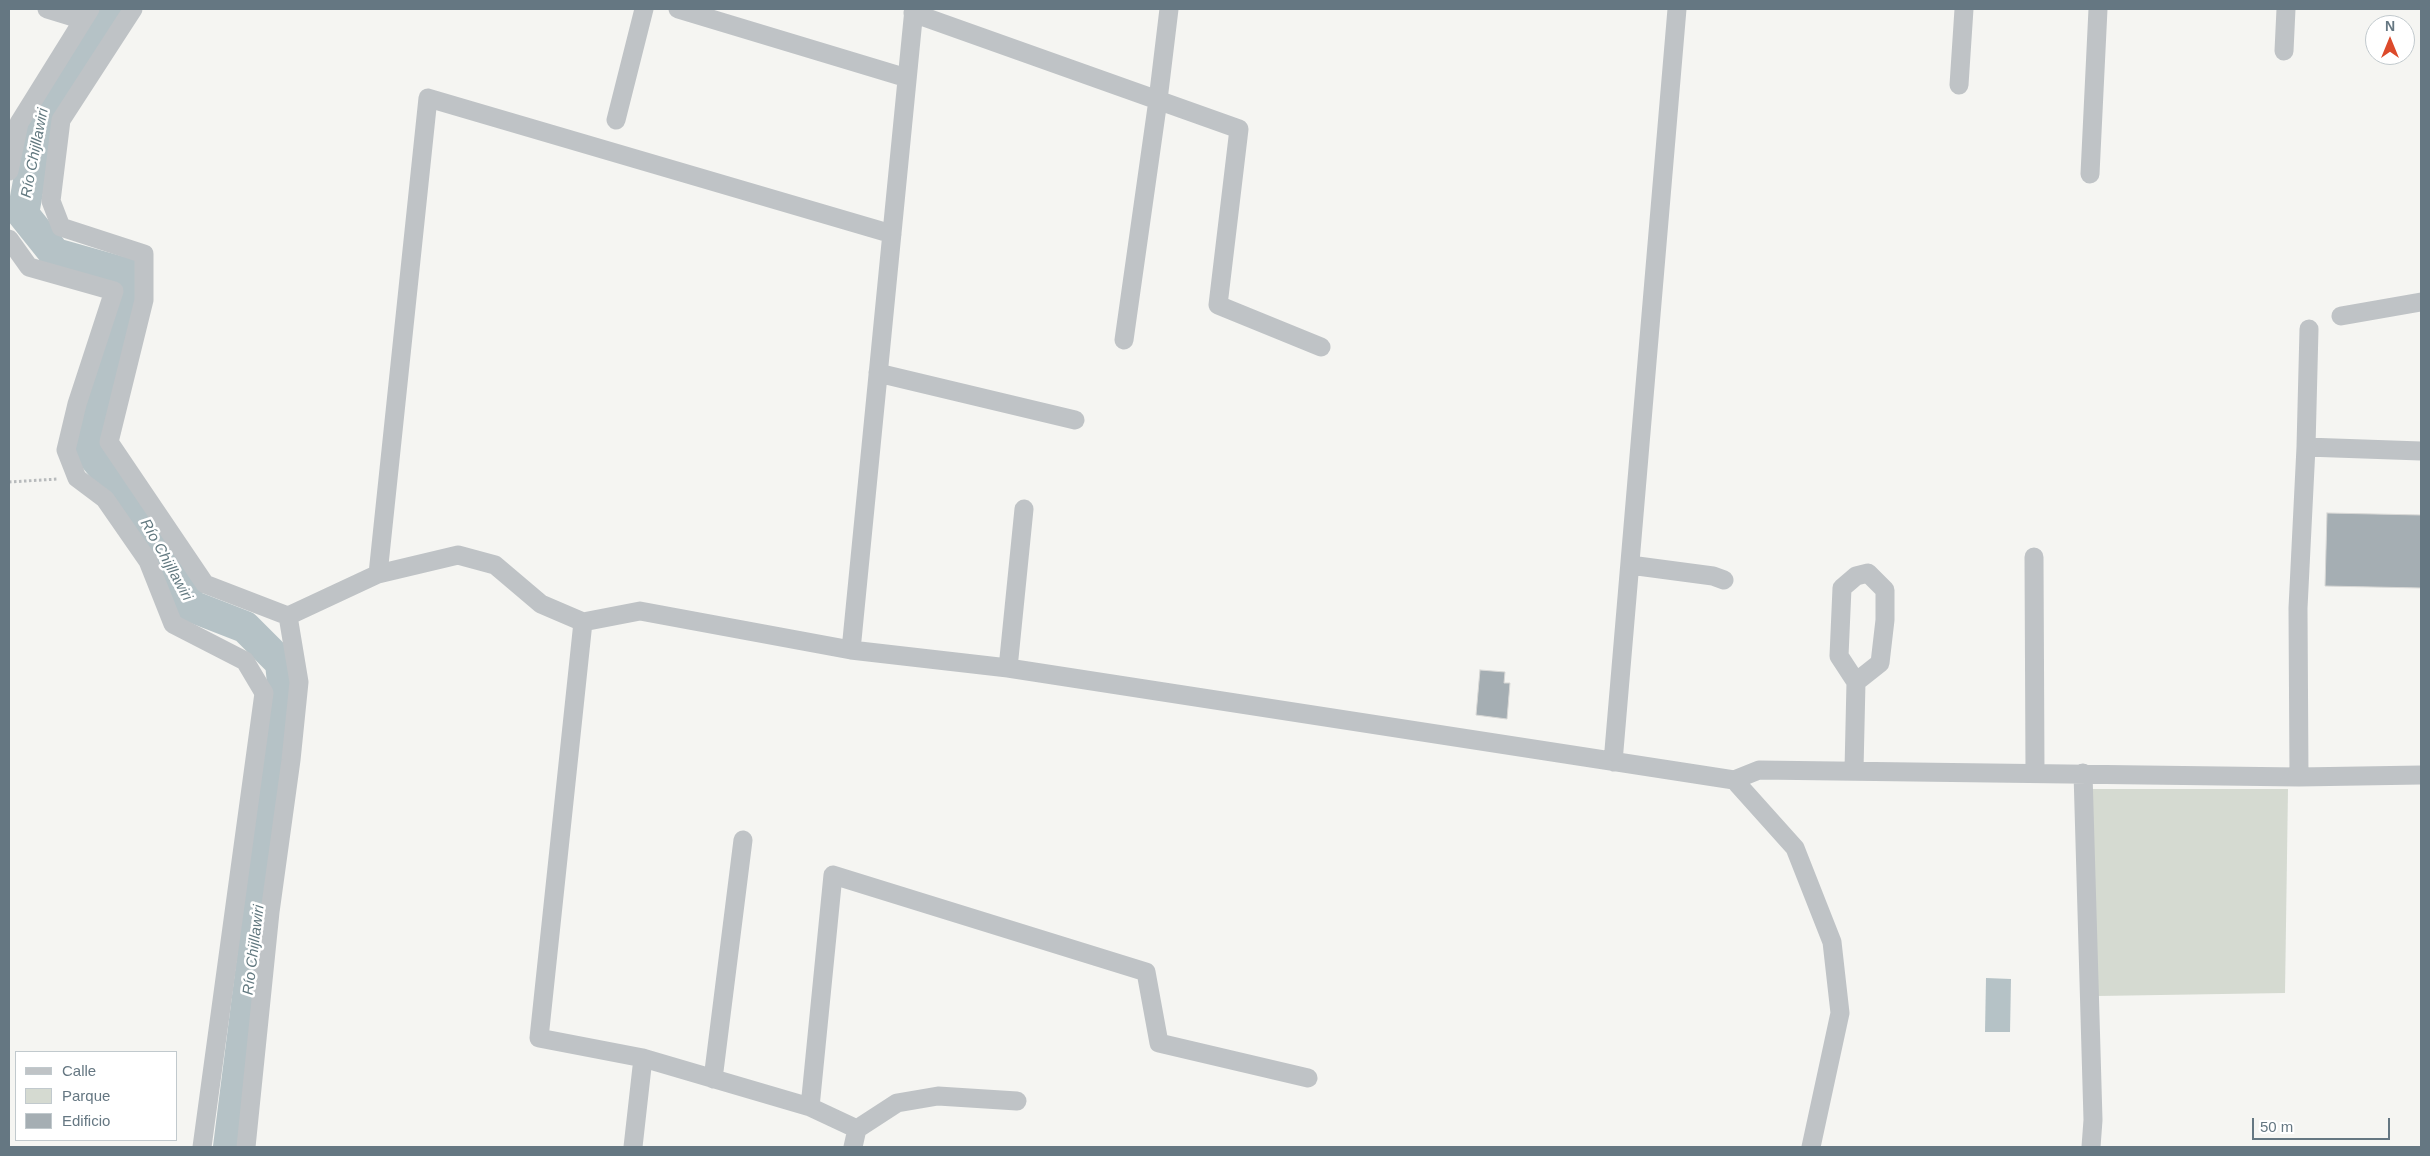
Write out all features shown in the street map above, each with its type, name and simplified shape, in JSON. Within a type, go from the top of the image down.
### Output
[{"type":"street","points":[[9,171],[18,123],[87,14],[47,9]]},
{"type":"street","points":[[133,9],[61,120],[51,202],[61,226],[144,254],[144,300],[109,442],[205,584],[288,616],[378,574],[458,555],[495,565],[541,604],[583,622],[640,611],[851,650],[1008,668],[1734,780],[1759,770],[2299,776],[2421,775]]},
{"type":"street","points":[[616,120],[644,9]]},
{"type":"street","points":[[678,9],[907,78]]},
{"type":"street","points":[[1124,340],[1169,9]]},
{"type":"street","points":[[1613,762],[1677,9]]},
{"type":"street","points":[[1959,85],[1964,9]]},
{"type":"street","points":[[2090,174],[2098,9]]},
{"type":"street","points":[[2284,51],[2286,9]]},
{"type":"street","points":[[851,650],[914,11],[1239,129],[1218,305],[1321,348]]},
{"type":"street","points":[[378,574],[428,98],[892,234]]},
{"type":"street","points":[[9,239],[29,267],[114,291],[77,404],[66,450],[77,478],[105,499],[148,561],[173,624],[245,661],[264,692],[202,1147]]},
{"type":"street","points":[[2341,316],[2421,302]]},
{"type":"street","points":[[2299,776],[2298,608],[2306,447],[2309,329]]},
{"type":"street","points":[[878,373],[1076,420]]},
{"type":"street","points":[[2306,447],[2421,451]]},
{"type":"street","points":[[1008,668],[1024,509]]},
{"type":"street","points":[[2034,557],[2035,772]]},
{"type":"street","points":[[1630,565],[1713,576],[1724,580]]},
{"type":"street","points":[[1854,770],[1856,682],[1839,656],[1842,588],[1856,576],[1868,573],[1885,590],[1885,620],[1880,663],[1856,682]]},
{"type":"street","points":[[246,1147],[270,912],[291,760],[299,682],[288,616]]},
{"type":"street","points":[[583,622],[539,1038],[643,1058],[810,1107],[855,1138],[897,1103],[938,1096],[1017,1102]]},
{"type":"street","points":[[2083,773],[2092,1120],[2091,1147]]},
{"type":"street","points":[[1734,780],[1796,848],[1832,942],[1840,1013],[1811,1147]]},
{"type":"street","points":[[713,1079],[743,840]]},
{"type":"street","points":[[810,1107],[833,875],[1146,972],[1159,1043],[1308,1078]]},
{"type":"street","points":[[633,1147],[643,1058]]},
{"type":"path","points":[[9,482],[77,478]]},
{"type":"green space","points":[[2090,789],[2288,789],[2285,993],[2098,996]]},
{"type":"shaded area","points":[[1986,978],[2011,979],[2010,1032],[1985,1032]]},
{"type":"building","points":[[2327,513],[2421,515],[2421,588],[2325,586]]},
{"type":"building","points":[[1480,670],[1505,672],[1504,683],[1510,683],[1507,719],[1476,715]]},
{"type":"waterway","name":"Río Chijllawiri","points":[[115,9],[43,104],[23,214],[55,254],[133,276],[87,448],[149,523],[191,606],[245,627],[281,663],[285,703],[229,1147]]}]
